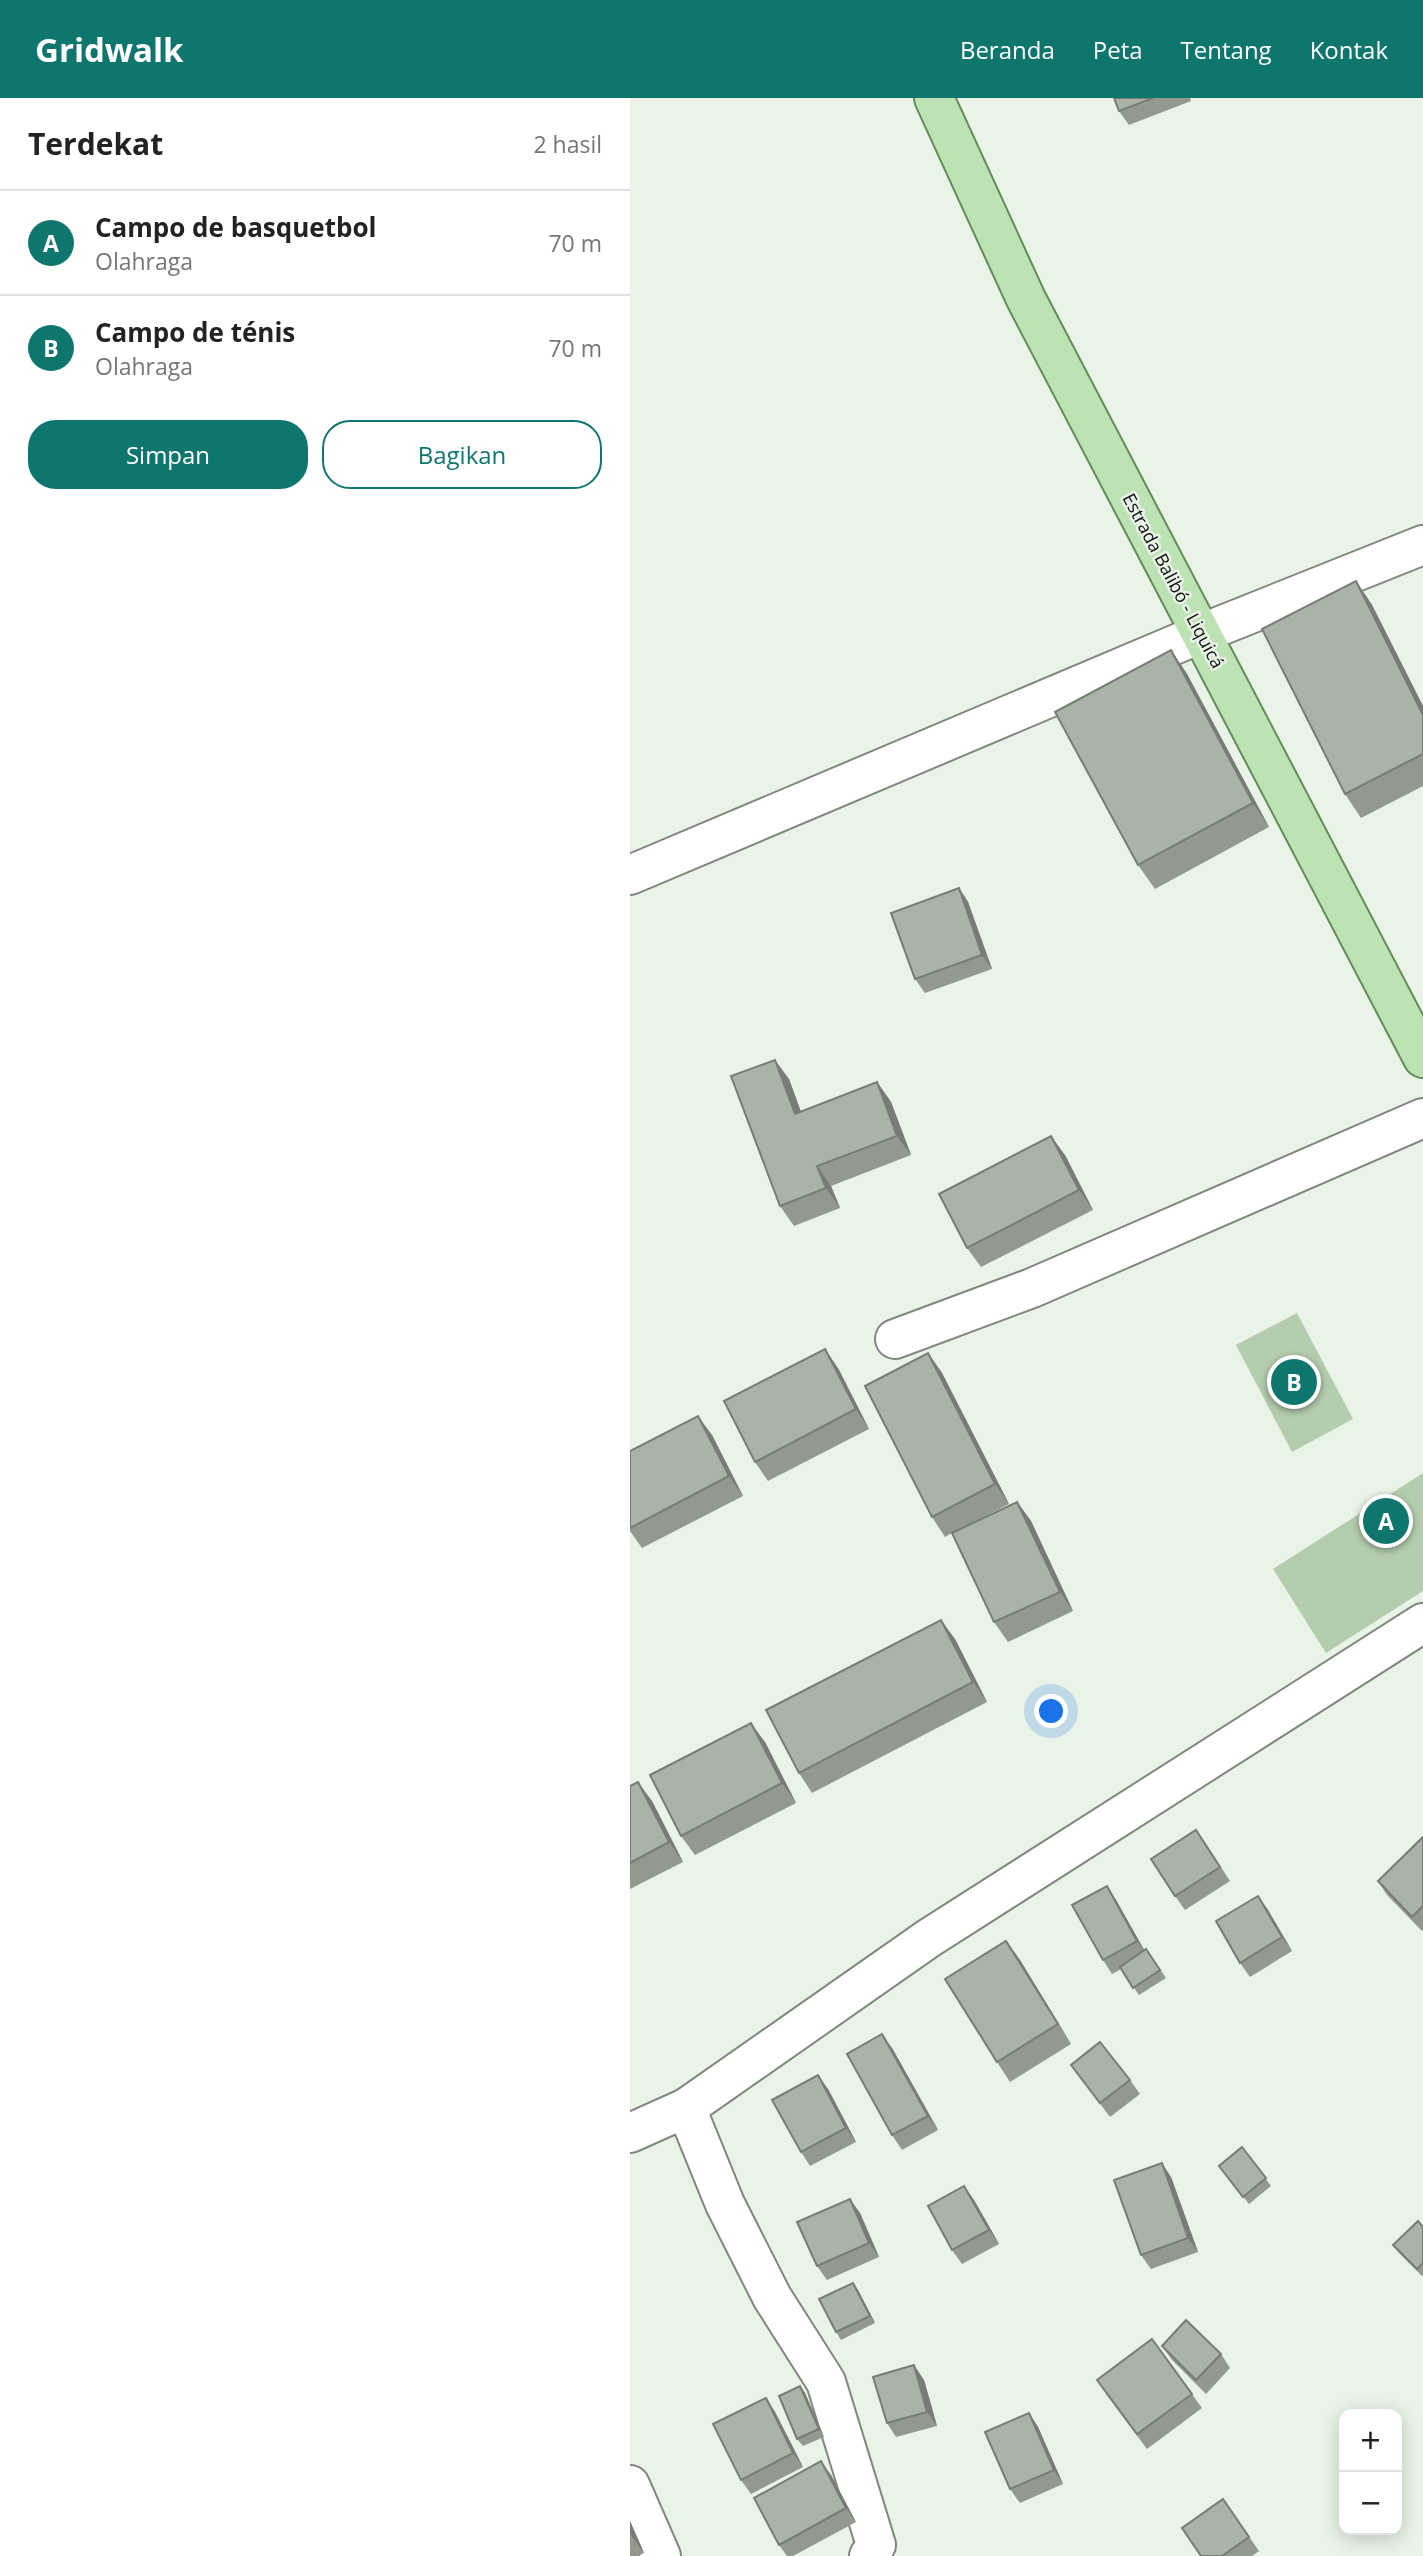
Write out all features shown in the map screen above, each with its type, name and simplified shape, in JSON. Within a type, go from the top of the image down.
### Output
[{"type":"main road","name":"Estrada Balibó - Liquicá","points":[[934,98],[1026,299],[1423,1058]]},
{"type":"street","points":[[630,875],[1200,634],[1423,545]]},
{"type":"street","points":[[895,1339],[1032,1288],[1423,1118]]},
{"type":"street","points":[[630,2133],[686,2108],[929,1938],[1423,1623]]},
{"type":"street","points":[[686,2108],[725,2204],[772,2297],[826,2382],[876,2545],[869,2556]]},
{"type":"street","points":[[630,2485],[661,2556]]},
{"type":"green space","points":[[1297,1313],[1353,1419],[1292,1452],[1236,1345]]},
{"type":"green space","points":[[1423,1473],[1423,1591],[1326,1653],[1273,1569]]},
{"type":"building","points":[[1114,98],[1153,98],[1119,111]]},
{"type":"building","points":[[1356,581],[1423,715],[1423,754],[1345,794],[1262,629]]},
{"type":"building","points":[[1171,650],[1253,803],[1138,865],[1055,712]]},
{"type":"building","points":[[959,888],[982,955],[915,979],[891,913]]},
{"type":"building","points":[[775,1060],[795,1114],[877,1082],[897,1136],[817,1166],[826,1188],[780,1206],[731,1076]]},
{"type":"building","points":[[1051,1136],[1079,1190],[967,1248],[939,1194]]},
{"type":"building","points":[[825,1349],[856,1409],[755,1462],[724,1401]]},
{"type":"building","points":[[928,1353],[995,1484],[932,1517],[865,1386]]},
{"type":"building","points":[[698,1416],[729,1476],[630,1528],[630,1451]]},
{"type":"building","points":[[1017,1502],[1060,1592],[994,1622],[952,1533]]},
{"type":"building","points":[[941,1620],[973,1682],[799,1773],[766,1710]]},
{"type":"building","points":[[751,1723],[782,1783],[681,1836],[650,1775]]},
{"type":"building","points":[[638,1782],[669,1842],[630,1863],[630,1786]]},
{"type":"building","points":[[1196,1830],[1220,1867],[1175,1896],[1151,1859]]},
{"type":"building","points":[[1423,1837],[1423,1906],[1412,1917],[1378,1881]]},
{"type":"building","points":[[1107,1886],[1137,1941],[1103,1960],[1072,1905]]},
{"type":"building","points":[[1258,1896],[1282,1937],[1240,1963],[1216,1921]]},
{"type":"building","points":[[1006,1941],[1058,2024],[997,2062],[945,1979]]},
{"type":"building","points":[[1146,1949],[1160,1970],[1133,1988],[1120,1967]]},
{"type":"building","points":[[882,2034],[928,2116],[892,2135],[847,2054]]},
{"type":"building","points":[[1100,2042],[1130,2080],[1100,2103],[1071,2065]]},
{"type":"building","points":[[818,2075],[846,2128],[801,2152],[772,2100]]},
{"type":"building","points":[[1242,2147],[1266,2178],[1243,2197],[1219,2166]]},
{"type":"building","points":[[1162,2163],[1188,2238],[1141,2255],[1114,2180]]},
{"type":"building","points":[[964,2186],[989,2230],[952,2250],[928,2206]]},
{"type":"building","points":[[850,2199],[869,2243],[817,2266],[797,2222]]},
{"type":"building","points":[[1418,2221],[1423,2227],[1423,2263],[1417,2269],[1393,2245]]},
{"type":"building","points":[[853,2283],[870,2316],[836,2332],[819,2299]]},
{"type":"building","points":[[1186,2320],[1221,2354],[1196,2380],[1162,2346]]},
{"type":"building","points":[[1152,2339],[1192,2394],[1137,2434],[1097,2380]]},
{"type":"building","points":[[914,2365],[927,2412],[887,2423],[873,2377]]},
{"type":"building","points":[[800,2386],[819,2429],[797,2439],[779,2396]]},
{"type":"building","points":[[766,2398],[793,2453],[741,2480],[713,2424]]},
{"type":"building","points":[[1029,2413],[1054,2470],[1010,2489],[985,2432]]},
{"type":"building","points":[[821,2461],[846,2508],[779,2545],[754,2498]]},
{"type":"building","points":[[1223,2499],[1249,2537],[1222,2556],[1201,2556],[1182,2528]]},
{"type":"place","name":"Campo de ténis","points":[[1294,1382]]},
{"type":"place","name":"Campo de basquetbol","points":[[1386,1521]]}]
